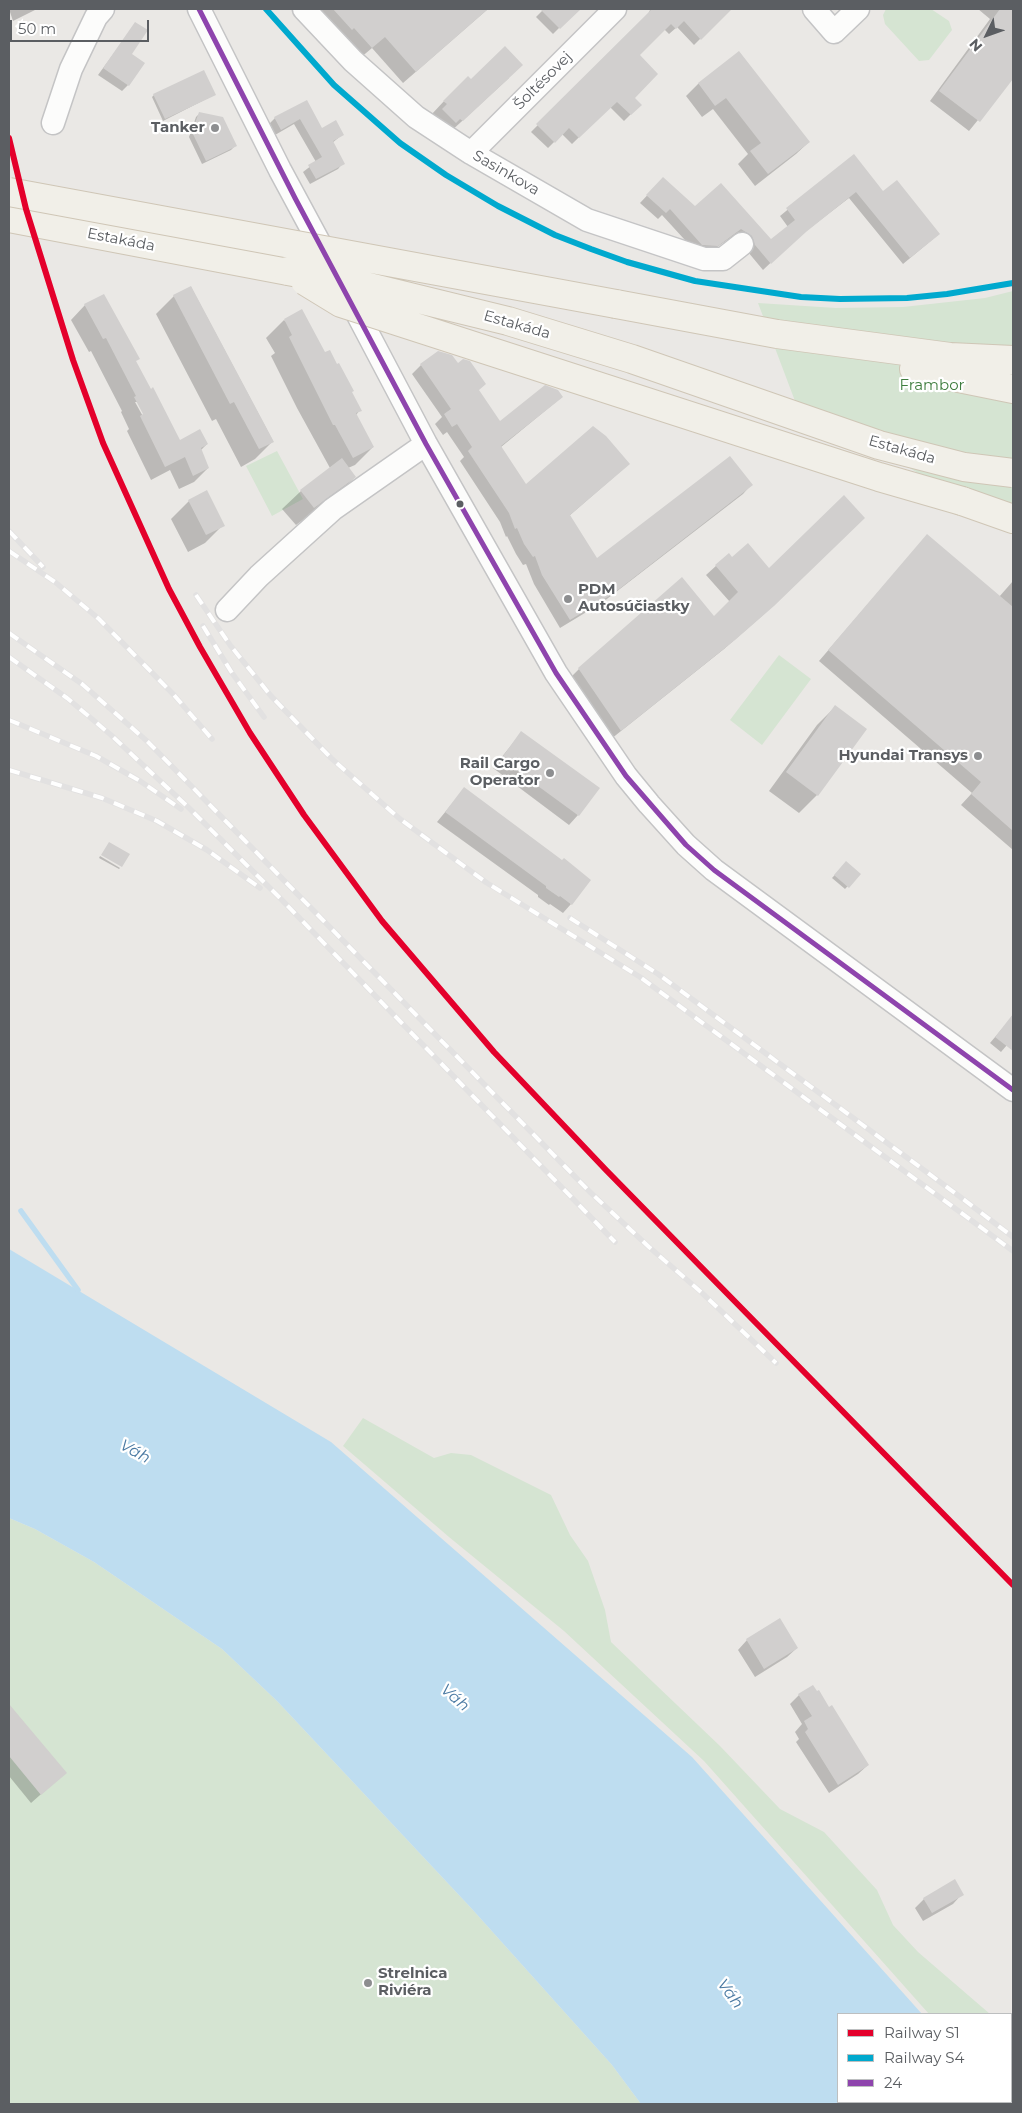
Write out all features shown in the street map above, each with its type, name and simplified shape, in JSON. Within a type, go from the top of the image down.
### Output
[{"type":"main road","name":"Estakáda","points":[[9,192],[777,334],[950,357],[1013,360]]},
{"type":"main road","name":"Estakáda","points":[[9,218],[288,271],[370,288],[508,321],[632,358],[879,445],[946,463],[992,472],[1013,473]]},
{"type":"main road","points":[[288,271],[341,303],[879,477],[962,501],[1013,519]]},
{"type":"main road","points":[[777,334],[831,350],[890,364],[1013,389]]},
{"type":"street","points":[[53,123],[71,69],[96,17],[102,9]]},
{"type":"street","points":[[199,9],[295,198],[426,444],[556,673],[626,776],[686,845],[714,870],[1013,1090]]},
{"type":"street","name":"Sasinkova","points":[[304,9],[353,61],[416,117],[471,153],[587,220],[704,259],[723,259],[742,244]]},
{"type":"street","name":"Šoltésovej","points":[[471,153],[615,9]]},
{"type":"street","points":[[814,9],[834,32],[858,9]]},
{"type":"street","points":[[228,610],[259,576],[333,509],[426,444]]},
{"type":"green space","points":[[886,9],[931,9],[949,21],[952,30],[929,60],[919,61],[885,24],[883,15]]},
{"type":"green space","name":"Frambor","points":[[1013,291],[1013,512],[947,490],[795,401],[758,303],[836,308],[903,307],[985,298]]},
{"type":"green space","points":[[277,451],[303,499],[272,516],[246,466]]},
{"type":"green space","points":[[779,655],[811,679],[762,745],[730,720]]},
{"type":"green space","points":[[363,1418],[434,1458],[451,1453],[471,1455],[551,1495],[570,1535],[588,1561],[605,1610],[611,1642],[720,1746],[780,1809],[824,1832],[877,1890],[893,1925],[918,1952],[989,2013],[928,2013],[704,1761],[564,1631],[449,1537],[343,1446]]},
{"type":"green space","points":[[9,1518],[35,1529],[94,1562],[222,1649],[277,1701],[472,1909],[612,2065],[641,2104],[9,2104]]},
{"type":"water","name":"Váh","points":[[9,1249],[331,1442],[692,1757],[921,2013],[837,2013],[837,2103],[1001,2104],[641,2104],[612,2065],[472,1909],[277,1701],[222,1649],[94,1562],[35,1529],[9,1518]]},
{"type":"building","points":[[333,9],[488,9],[416,72],[385,37],[372,48]]},
{"type":"building","points":[[540,9],[581,9],[560,29]]},
{"type":"building","points":[[652,9],[732,9],[701,40],[684,21],[676,29],[671,24],[640,55],[658,74],[635,98],[642,105],[631,115],[617,102],[579,138],[569,128],[555,143],[536,124]]},
{"type":"building","points":[[1000,9],[1013,9],[1013,79],[980,122],[939,91]]},
{"type":"building","points":[[135,22],[148,30],[132,54],[145,63],[129,86],[103,68]]},
{"type":"building","points":[[505,46],[523,65],[463,121],[460,119],[456,123],[442,109],[447,104],[443,101],[468,76],[471,79]]},
{"type":"building","points":[[739,51],[810,142],[768,174],[750,151],[761,143],[726,98],[715,106],[698,83]]},
{"type":"building","points":[[204,70],[216,95],[165,119],[153,94]]},
{"type":"building","points":[[307,100],[322,128],[336,120],[344,135],[333,141],[345,164],[316,179],[308,165],[322,157],[300,119],[281,130],[274,117]]},
{"type":"building","points":[[199,112],[223,117],[237,146],[206,161],[192,132]]},
{"type":"building","points":[[854,154],[883,191],[897,180],[940,234],[910,258],[856,192],[806,232],[771,264],[755,245],[752,236],[741,229],[718,246],[702,245],[670,209],[666,213],[646,195],[663,177],[695,206],[721,183],[771,239],[795,220],[786,208]]},
{"type":"building","points":[[191,286],[274,442],[259,449],[234,402],[230,404],[173,295]]},
{"type":"building","points":[[104,294],[140,359],[136,361],[151,389],[153,387],[180,440],[200,429],[208,444],[201,448],[209,468],[193,476],[185,457],[165,467],[140,416],[143,414],[134,397],[136,396],[106,338],[103,339],[84,304]]},
{"type":"building","points":[[302,309],[325,352],[330,350],[337,364],[339,363],[362,411],[356,413],[374,447],[353,458],[335,425],[333,425],[289,337],[292,335],[284,319]]},
{"type":"building","points":[[438,351],[452,355],[458,363],[463,359],[470,361],[486,384],[479,390],[500,421],[545,385],[558,390],[563,397],[501,446],[526,484],[593,426],[606,436],[630,464],[570,515],[597,558],[730,456],[753,485],[614,593],[570,620],[542,575],[535,556],[533,557],[524,544],[517,528],[515,529],[509,513],[468,451],[472,447],[457,424],[452,427],[444,414],[451,409],[420,364]]},
{"type":"building","points":[[342,458],[356,477],[314,508],[300,490]]},
{"type":"building","points":[[207,490],[225,526],[206,535],[188,500]]},
{"type":"building","points":[[844,495],[865,518],[774,606],[735,640],[621,731],[578,668],[682,577],[714,616],[738,592],[715,565],[729,553],[732,557],[748,543],[769,568]]},
{"type":"building","points":[[927,534],[1013,607],[1013,831],[971,794],[981,782],[828,650]]},
{"type":"building","points":[[835,705],[867,729],[818,796],[786,772]]},
{"type":"building","name":"Rail Cargo Operator","points":[[521,731],[600,788],[579,816],[501,759]]},
{"type":"building","points":[[464,787],[562,860],[564,858],[591,880],[572,905],[546,888],[546,886],[445,812]]},
{"type":"building","points":[[109,842],[130,854],[122,867],[101,855]]},
{"type":"building","points":[[846,861],[861,874],[849,888],[834,875]]},
{"type":"building","points":[[1013,1014],[1013,1051],[995,1037]]},
{"type":"building","points":[[780,1618],[798,1648],[764,1669],[746,1639]]},
{"type":"building","points":[[813,1685],[817,1691],[819,1690],[829,1707],[832,1705],[869,1765],[838,1785],[805,1732],[808,1729],[804,1721],[812,1716],[798,1694]]},
{"type":"building","points":[[9,1704],[67,1773],[41,1795],[9,1756]]},
{"type":"building","points":[[955,1879],[964,1895],[932,1913],[923,1898]]},
{"type":"waterway","points":[[21,1211],[78,1290]]},
{"type":"railway","points":[[9,531],[43,567]]},
{"type":"railway","points":[[9,551],[55,582],[99,619],[174,695],[212,739]]},
{"type":"railway","points":[[196,595],[230,645],[271,696],[331,758],[400,819],[487,883],[640,977],[1013,1251]]},
{"type":"railway","points":[[203,626],[232,673],[264,717]]},
{"type":"railway","points":[[9,633],[82,684],[148,742],[591,1193],[701,1292],[776,1363]]},
{"type":"railway","points":[[9,657],[67,698],[111,735],[188,807],[279,897],[615,1242]]},
{"type":"railway","points":[[9,720],[96,756],[140,781],[181,809]]},
{"type":"railway","points":[[9,770],[102,798],[157,821],[207,850],[260,888]]},
{"type":"railway","points":[[570,918],[658,974],[1013,1237]]},
{"type":"rail line","name":"S4","points":[[266,9],[334,85],[400,143],[446,175],[498,206],[555,235],[591,249],[627,262],[695,281],[801,297],[840,299],[907,298],[947,294],[1013,283]]},
{"type":"rail line","name":"S1","points":[[9,138],[26,209],[73,360],[103,443],[169,589],[200,647],[250,733],[304,815],[382,921],[494,1052],[606,1170],[1013,1585]]},
{"type":"transit line","name":"24","points":[[199,9],[295,198],[426,444],[556,673],[626,776],[686,845],[714,870],[1013,1090]]},
{"type":"place","name":"Tanker","points":[[215,128]]},
{"type":"place","name":"PDM Autosúčiastky","points":[[568,599]]},
{"type":"place","name":"Hyundai Transys","points":[[978,756]]},
{"type":"place","name":"Rail Cargo Operator","points":[[550,773]]},
{"type":"place","name":"Strelnica Riviéra","points":[[368,1983]]}]
